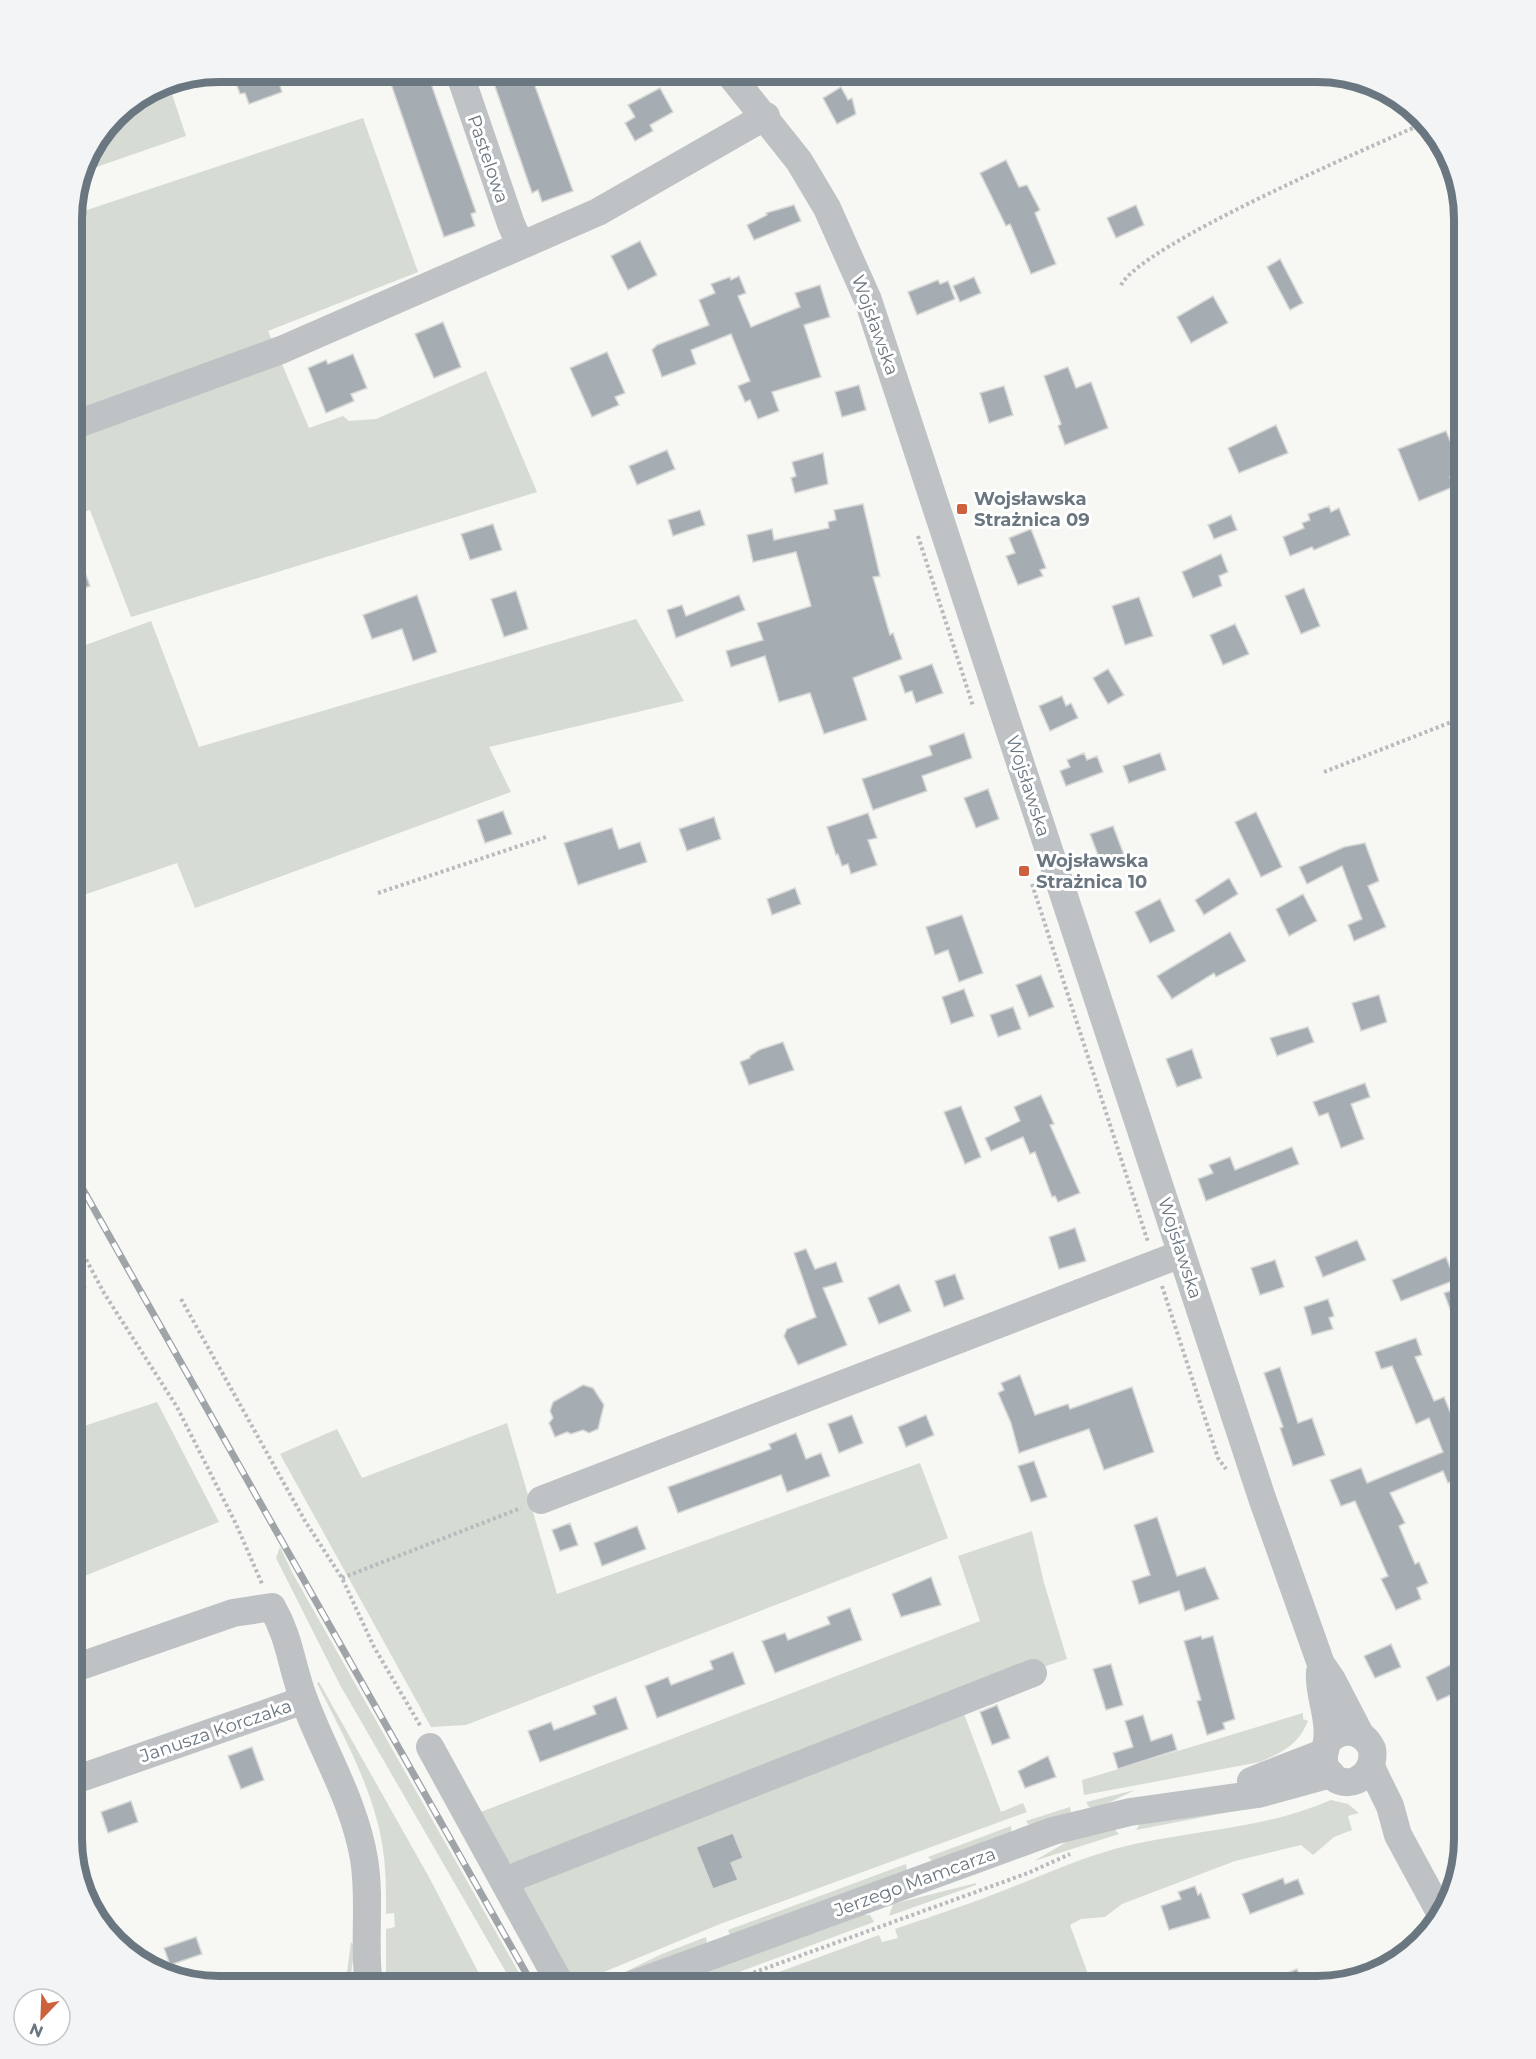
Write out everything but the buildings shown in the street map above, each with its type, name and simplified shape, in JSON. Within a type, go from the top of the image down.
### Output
[{"type":"street","name":"Pastelowa","points":[[463,82],[520,244]]},
{"type":"street","name":"Wojsławska","points":[[737,82],[766,116],[799,161],[827,208],[868,300],[1262,1498],[1321,1664],[1332,1680],[1360,1734]]},
{"type":"street","points":[[83,422],[281,350],[598,212],[766,116]]},
{"type":"street","points":[[541,1500],[1181,1254]]},
{"type":"street","points":[[82,1665],[233,1613],[272,1607],[285,1629],[304,1700]]},
{"type":"street","name":"Wojsławska","points":[[1321,1664],[1319,1681],[1341,1764],[1377,1817],[1398,1835],[1436,1905]]},
{"type":"street","points":[[504,1881],[1033,1673]]},
{"type":"street","name":"Janusza Korczaka","points":[[82,1777],[304,1700],[347,1795],[360,1839],[365,1862],[364,1976]]},
{"type":"street","name":"Jerzego Mamcarza","points":[[656,1976],[1053,1831],[1130,1812],[1210,1798],[1341,1764],[1340,1733],[1350,1731],[1360,1734]]},
{"type":"street","points":[[430,1747],[556,1976]]},
{"type":"path","points":[[1121,285],[1127,275],[1161,250],[1293,183],[1416,127]]},
{"type":"path","points":[[915,527],[977,716]]},
{"type":"path","points":[[1324,772],[1454,721]]},
{"type":"path","points":[[378,893],[546,837]]},
{"type":"path","points":[[1031,882],[1218,1458],[1230,1474]]},
{"type":"path","points":[[82,1252],[104,1293],[177,1407],[236,1524],[272,1607]]},
{"type":"path","points":[[181,1299],[305,1521],[342,1578],[374,1647],[415,1715],[430,1747]]},
{"type":"path","points":[[342,1578],[541,1500]]},
{"type":"path","points":[[744,1976],[1028,1873],[1079,1851]]},
{"type":"shaded area","points":[[171,92],[186,136],[93,168],[106,143],[123,123],[143,106],[167,93]]},
{"type":"shaded area","points":[[363,118],[418,272],[268,331],[309,428],[343,416],[349,421],[376,419],[486,371],[537,492],[131,617],[90,510],[83,512],[83,211]]},
{"type":"shaded area","points":[[636,619],[684,701],[489,747],[511,792],[195,908],[177,863],[83,895],[83,646],[151,621],[199,747]]},
{"type":"shaded area","points":[[82,1280],[87,1288],[82,1290]]},
{"type":"shaded area","points":[[157,1402],[219,1522],[82,1577],[82,1427]]},
{"type":"shaded area","points":[[507,1423],[557,1594],[920,1463],[948,1538],[466,1725],[431,1727],[280,1454],[337,1429],[362,1478]]},
{"type":"shaded area","points":[[1032,1531],[1044,1583],[1067,1659],[970,1692],[519,1865],[507,1862],[478,1813],[980,1621],[958,1556]]},
{"type":"shaded area","points":[[280,1547],[293,1574],[521,1976],[508,1976],[340,1685],[276,1558]]},
{"type":"shaded area","points":[[319,1682],[430,1879],[480,1976],[386,1976],[386,1929],[395,1927],[394,1913],[386,1914],[385,1874],[377,1819],[360,1772],[317,1683]]},
{"type":"shaded area","points":[[961,1706],[1001,1812],[1023,1803],[1027,1812],[720,1924],[594,1976],[565,1976],[514,1880]]},
{"type":"shaded area","points":[[1303,1713],[1303,1719],[1308,1721],[1300,1736],[1283,1751],[1260,1762],[1084,1795],[1082,1780]]},
{"type":"shaded area","points":[[1135,1790],[1098,1808],[1089,1807],[1086,1802]]},
{"type":"shaded area","points":[[1331,1800],[1348,1804],[1359,1813],[1348,1816],[1352,1830],[1334,1837],[1313,1855],[1301,1845],[1235,1861],[1122,1904],[1105,1917],[1081,1919],[1070,1925],[1089,1976],[768,1976],[879,1935],[882,1942],[898,1938],[895,1929],[985,1898],[1066,1865],[1105,1852],[1144,1842],[1252,1824],[1305,1810]]},
{"type":"shaded area","points":[[1286,1801],[1136,1830],[1140,1824]]},
{"type":"shaded area","points":[[1070,1807],[1071,1812],[1032,1829],[1026,1821]]},
{"type":"shaded area","points":[[1011,1826],[1012,1837],[932,1861],[928,1857]]},
{"type":"shaded area","points":[[1114,1829],[1119,1834],[1034,1861],[1070,1840]]},
{"type":"shaded area","points":[[906,1864],[907,1870],[730,1935],[728,1930]]},
{"type":"shaded area","points":[[976,1883],[976,1885],[889,1916],[893,1904]]},
{"type":"shaded area","points":[[863,1915],[870,1915],[874,1922],[729,1976],[697,1976]]},
{"type":"shaded area","points":[[706,1937],[707,1943],[689,1956],[634,1976],[617,1976],[662,1954]]},
{"type":"shaded area","points":[[351,1942],[355,1946],[351,1976],[346,1976]]},
{"type":"railway","points":[[82,1188],[528,1976]]},
{"type":"place","name":"Wojsławska Strażnica 09","points":[[962,509]]},
{"type":"place","name":"Wojsławska Strażnica 10","points":[[1024,871]]}]
